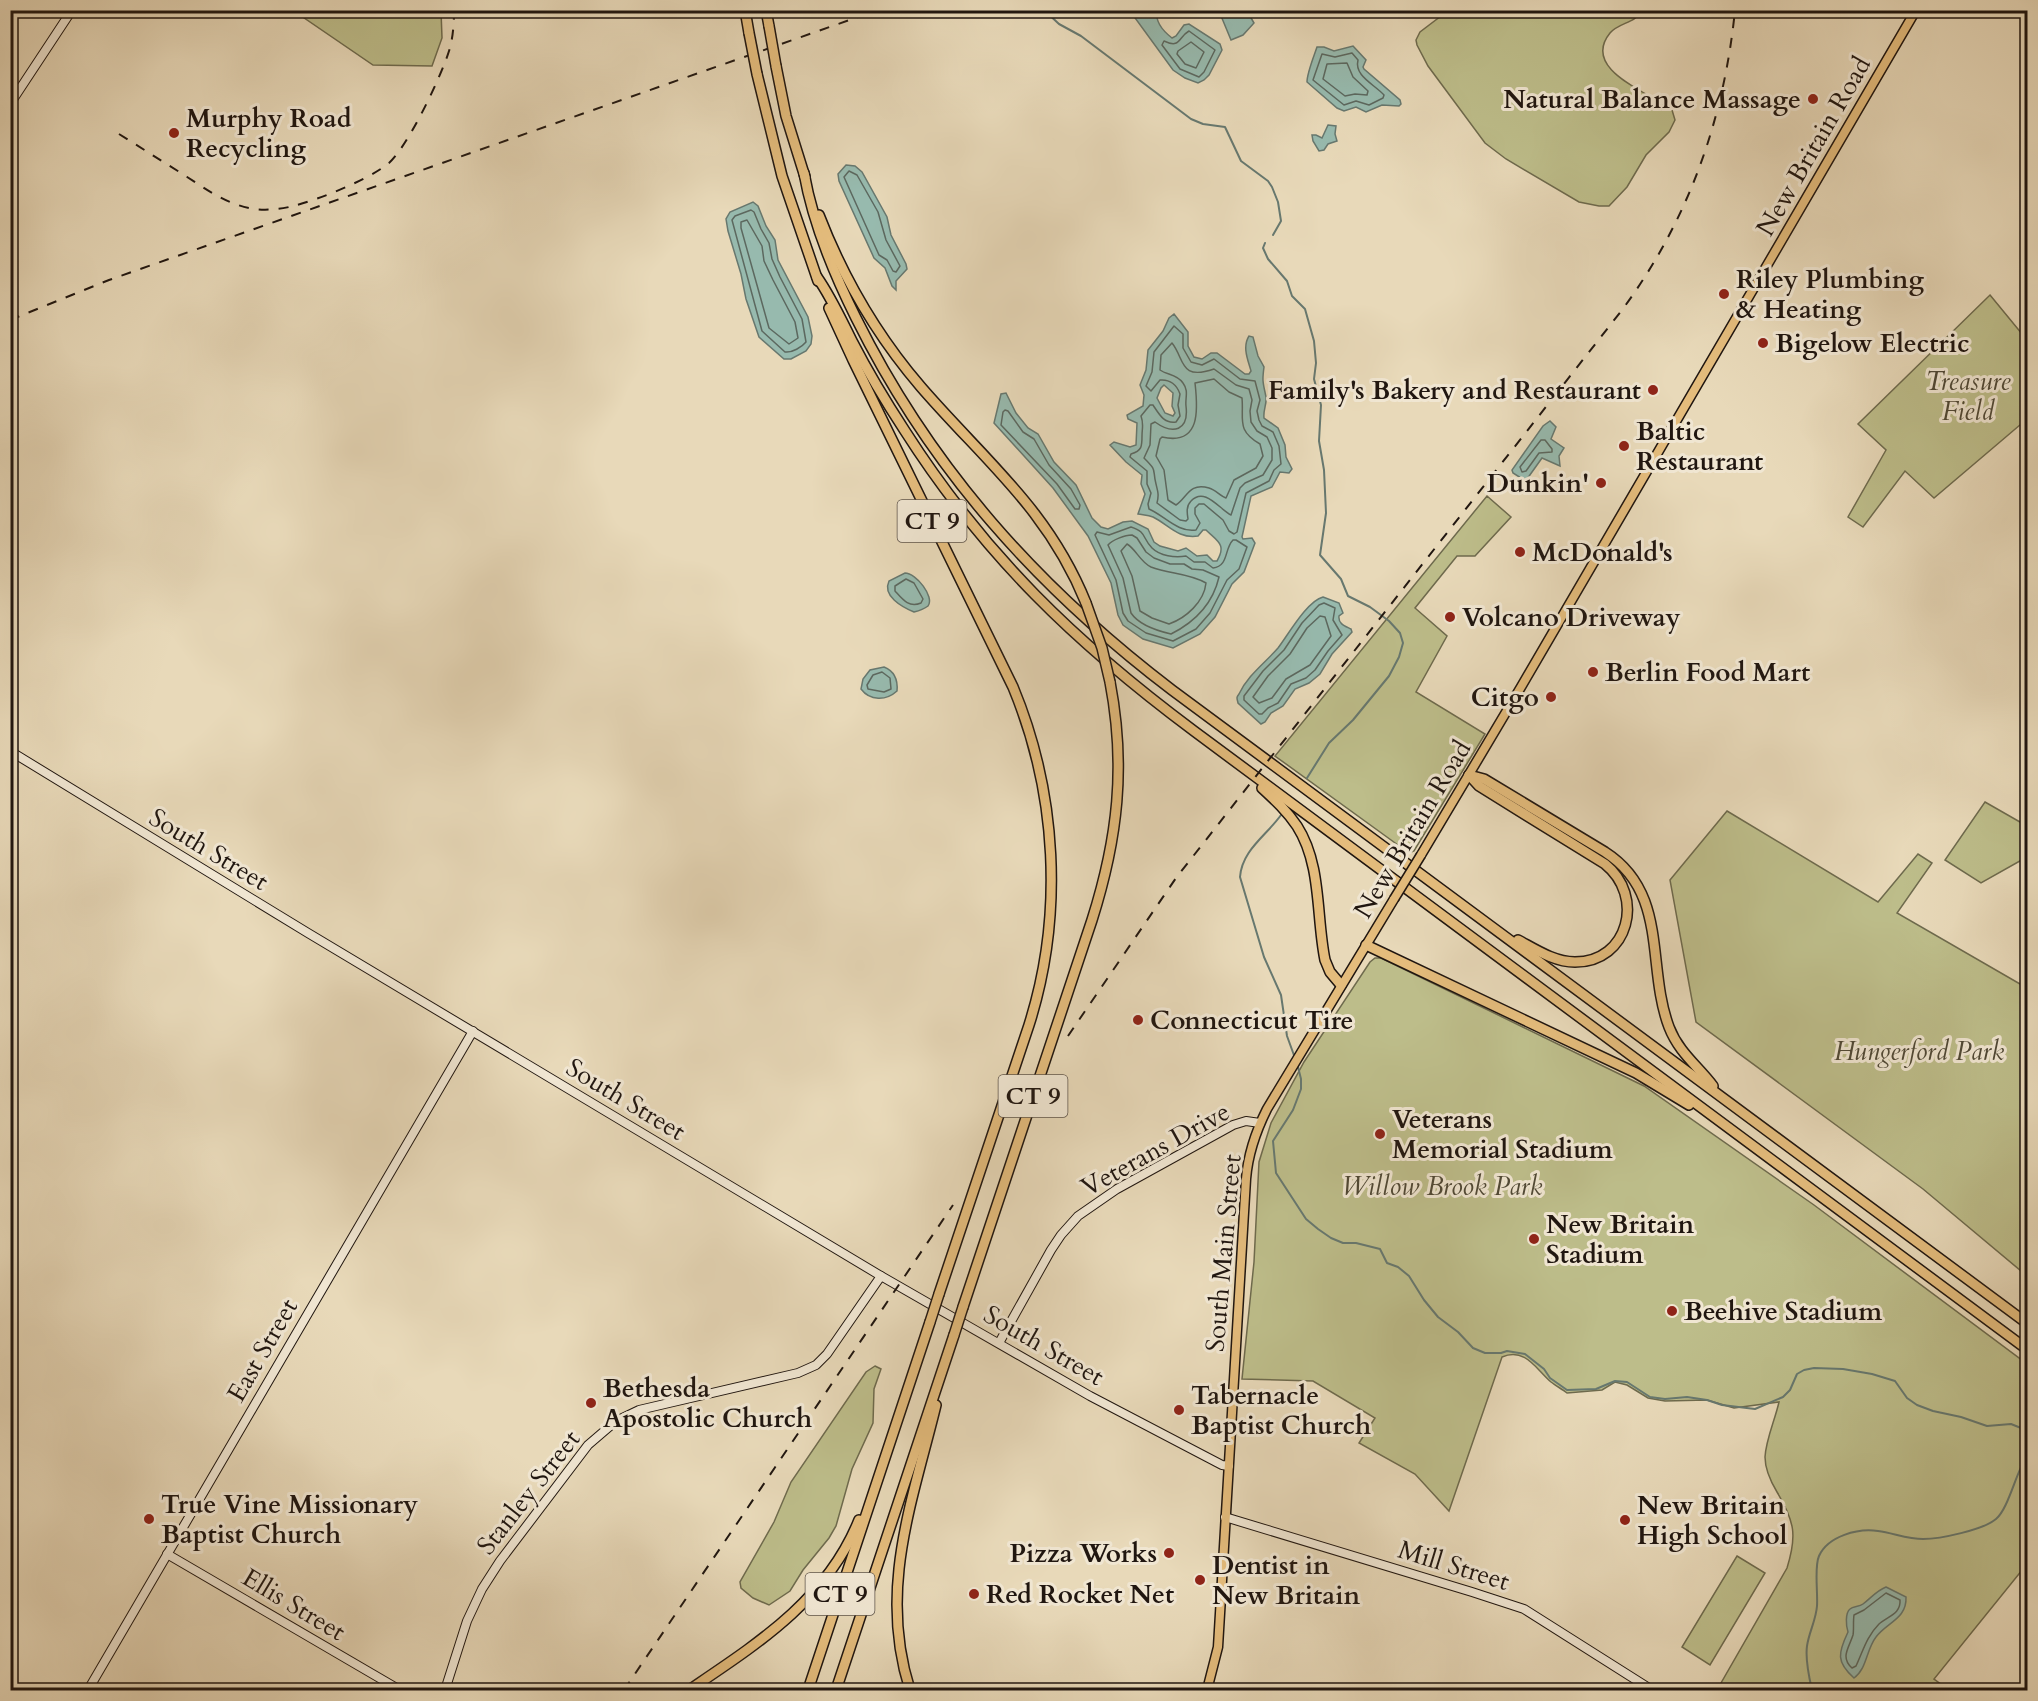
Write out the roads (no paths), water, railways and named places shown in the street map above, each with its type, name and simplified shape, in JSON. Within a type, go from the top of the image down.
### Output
[{"type":"highway","name":"CT 9","points":[[745,10],[757,74],[782,176],[817,277],[853,360],[1007,673],[1027,722],[1039,769],[1049,840],[1050,915],[1042,970],[1032,1015],[808,1690]]},
{"type":"highway","name":"CT 9","points":[[766,10],[786,116],[804,173],[836,255],[883,337],[921,387],[999,470],[1032,509],[1064,556],[1086,603],[1102,648],[1116,718],[1119,763],[1118,800],[1102,885],[836,1690]]},
{"type":"highway","points":[[804,173],[825,249],[849,303],[880,362],[917,424],[955,479],[1017,553],[1073,609],[1155,678],[2028,1324]]},
{"type":"highway","points":[[817,277],[905,432],[959,509],[992,550],[1085,644],[1144,693],[1242,767],[2028,1350]]},
{"type":"highway","points":[[1242,767],[1289,815],[1304,839],[1313,868],[1325,960],[1330,972],[1341,985]]},
{"type":"highway","points":[[1469,775],[1479,786],[1605,864],[1621,881],[1628,900],[1627,920],[1619,938],[1603,954],[1584,961],[1569,962],[1554,958],[1494,928]]},
{"type":"highway","points":[[1469,775],[1484,778],[1619,861],[1631,874],[1640,889],[1649,913],[1664,1008],[1670,1030],[1680,1050],[1711,1083],[1719,1096]]},
{"type":"highway","points":[[1366,945],[1632,1071],[1688,1105],[1712,1116]]},
{"type":"highway","points":[[910,1690],[898,1636],[897,1573],[937,1404],[939,1379]]},
{"type":"highway","points":[[689,1690],[771,1633],[807,1601],[836,1565],[872,1498]]},
{"type":"main road","points":[[10,104],[72,10]]},
{"type":"main road","name":"New Britain Road","points":[[1302,1050],[1469,775],[1916,10]]},
{"type":"main road","name":"South Street","points":[[10,751],[145,835],[881,1276],[1090,1396],[1222,1465],[1229,1466]]},
{"type":"main road","name":"East Street","points":[[88,1690],[473,1032]]},
{"type":"main road","name":"South Main Street","points":[[1207,1690],[1218,1647],[1246,1174],[1260,1123],[1302,1050]]},
{"type":"main road","name":"Veterans Drive","points":[[999,1343],[1051,1250],[1065,1230],[1086,1210],[1125,1184],[1233,1125],[1246,1121],[1260,1123]]},
{"type":"main road","name":"Stanley Street","points":[[445,1690],[462,1634],[487,1580],[515,1539],[592,1441],[616,1421],[639,1410],[810,1369],[827,1354],[881,1276]]},
{"type":"main road","name":"Mill Street","points":[[1226,1517],[1524,1609],[1652,1690]]},
{"type":"main road","name":"Ellis Street","points":[[167,1554],[400,1690]]},
{"type":"water","points":[[1130,11],[1157,11],[1160,26],[1172,38],[1184,25],[1189,24],[1220,44],[1222,50],[1209,75],[1198,83],[1173,70]]},
{"type":"water","points":[[1219,11],[1247,11],[1254,23],[1243,35],[1231,40]]},
{"type":"water","points":[[1353,46],[1366,60],[1364,69],[1400,100],[1399,106],[1382,105],[1366,112],[1356,107],[1344,111],[1337,108],[1307,82],[1317,47],[1334,51]]},
{"type":"water","points":[[1328,125],[1336,126],[1337,141],[1319,151],[1312,135],[1322,138]]},
{"type":"water","points":[[846,165],[855,166],[862,172],[887,217],[891,235],[906,264],[907,269],[896,281],[896,290],[885,268],[874,258],[839,181],[838,174]]},
{"type":"water","points":[[753,202],[758,206],[775,240],[778,260],[808,317],[812,336],[811,344],[806,351],[791,359],[784,359],[759,337],[746,299],[728,231],[726,219],[730,212]]},
{"type":"water","points":[[1174,314],[1188,332],[1188,346],[1194,357],[1202,359],[1211,353],[1217,353],[1245,374],[1251,371],[1246,354],[1247,340],[1249,336],[1253,337],[1258,356],[1264,367],[1263,382],[1266,400],[1264,418],[1278,428],[1285,445],[1286,457],[1292,469],[1289,473],[1280,472],[1272,487],[1251,496],[1242,537],[1243,539],[1252,538],[1255,543],[1244,572],[1232,584],[1215,617],[1200,634],[1173,648],[1143,639],[1123,625],[1118,615],[1111,583],[1088,536],[1053,488],[994,423],[1001,394],[1006,393],[1016,413],[1028,428],[1038,434],[1054,462],[1076,485],[1092,518],[1101,527],[1108,529],[1123,522],[1132,521],[1148,529],[1154,542],[1160,546],[1178,551],[1186,548],[1197,556],[1207,555],[1213,561],[1217,561],[1221,547],[1206,530],[1198,536],[1185,535],[1174,531],[1153,517],[1138,514],[1145,494],[1141,484],[1142,475],[1110,445],[1114,442],[1130,447],[1136,445],[1137,423],[1128,419],[1127,415],[1143,406],[1144,395],[1140,385],[1146,370],[1148,350],[1163,331],[1169,318]],"holes":[[[1164,385],[1173,393],[1172,406],[1175,413],[1173,416],[1165,413],[1157,398]]]},
{"type":"water","points":[[1550,421],[1556,427],[1551,439],[1564,448],[1559,456],[1560,466],[1542,458],[1524,480],[1512,470],[1543,426]]},
{"type":"water","points":[[905,573],[919,581],[927,592],[928,606],[921,610],[914,612],[899,604],[888,591],[889,581]]},
{"type":"water","points":[[1323,597],[1339,603],[1343,613],[1339,616],[1340,621],[1352,632],[1332,654],[1320,674],[1309,683],[1295,689],[1283,706],[1271,713],[1261,724],[1238,703],[1237,696],[1247,681],[1278,648],[1304,611]]},
{"type":"water","points":[[884,667],[895,676],[897,691],[888,697],[873,698],[861,689],[863,679],[870,670]]},
{"type":"water","points":[[1886,1587],[1906,1597],[1903,1610],[1876,1637],[1862,1670],[1854,1678],[1844,1667],[1840,1657],[1848,1632],[1847,1613],[1851,1608],[1860,1606]]},
{"type":"waterway","points":[[1044,10],[1059,24],[1081,36],[1191,119],[1203,124],[1225,127],[1241,161],[1268,181],[1272,187],[1278,202],[1281,221],[1273,235]]},
{"type":"waterway","points":[[1265,243],[1263,248],[1268,259],[1287,281],[1292,296],[1305,309],[1314,341],[1316,363],[1314,379],[1321,405],[1319,441],[1324,470],[1326,513],[1320,555],[1341,579],[1348,596],[1370,607],[1389,621],[1400,633],[1403,643],[1389,676],[1353,720],[1329,743],[1307,778]]},
{"type":"waterway","points":[[1281,815],[1250,851],[1240,877],[1264,957],[1281,995],[1287,1036],[1295,1058]]},
{"type":"waterway","points":[[1297,1063],[1301,1089],[1293,1110],[1273,1141],[1276,1173],[1306,1219],[1331,1238],[1343,1243],[1356,1243],[1380,1249],[1387,1263],[1398,1267],[1409,1276],[1438,1317],[1458,1332],[1473,1348],[1485,1353],[1507,1351],[1525,1354],[1544,1369],[1550,1378],[1567,1390],[1596,1389],[1615,1381],[1627,1382],[1650,1397],[1665,1399],[1687,1397],[1755,1409],[1783,1397],[1790,1390],[1797,1374],[1804,1370],[1843,1369],[1895,1381],[1907,1398],[1933,1411],[1987,1426],[2011,1424],[2028,1433]]},
{"type":"waterway","points":[[1812,1690],[1807,1651],[1817,1606],[1816,1573],[1819,1556],[1823,1549],[1836,1539],[1853,1532],[1870,1530],[1930,1539],[1982,1527],[2001,1514],[2028,1454]]},
{"type":"railway","points":[[119,134],[214,194],[240,206],[277,209],[319,198],[380,170],[397,154],[432,93],[445,63],[451,41],[454,10]]},
{"type":"railway","points":[[10,320],[109,280],[878,10]]},
{"type":"railway","points":[[1068,1036],[1176,878],[1622,310],[1645,276],[1684,205],[1712,130],[1730,51],[1735,10]]},
{"type":"railway","points":[[624,1690],[953,1205]]},
{"type":"place","name":"Natural Balance Massage","points":[[1813,99]]},
{"type":"place","name":"Murphy Road Recycling","points":[[174,133]]},
{"type":"place","name":"Riley Plumbing & Heating","points":[[1724,294]]},
{"type":"place","name":"Bigelow Electric","points":[[1763,343]]},
{"type":"place","name":"Family's Bakery and Restaurant","points":[[1653,390]]},
{"type":"place","name":"Baltic Restaurant","points":[[1624,446]]},
{"type":"place","name":"Dunkin'","points":[[1601,483]]},
{"type":"place","name":"McDonald's","points":[[1520,552]]},
{"type":"place","name":"Volcano Driveway","points":[[1450,617]]},
{"type":"place","name":"Berlin Food Mart","points":[[1593,672]]},
{"type":"place","name":"Citgo","points":[[1551,697]]},
{"type":"place","name":"Connecticut Tire","points":[[1138,1020]]},
{"type":"place","name":"Veterans Memorial Stadium","points":[[1380,1134]]},
{"type":"place","name":"New Britain Stadium","points":[[1534,1239]]},
{"type":"place","name":"Beehive Stadium","points":[[1672,1311]]},
{"type":"place","name":"Bethesda Apostolic Church","points":[[591,1403]]},
{"type":"place","name":"Tabernacle Baptist Church","points":[[1179,1410]]},
{"type":"place","name":"True Vine Missionary Baptist Church","points":[[149,1519]]},
{"type":"place","name":"New Britain High School","points":[[1625,1520]]},
{"type":"place","name":"Pizza Works","points":[[1169,1553]]},
{"type":"place","name":"Dentist in New Britain","points":[[1200,1580]]},
{"type":"place","name":"Red Rocket Net","points":[[974,1594]]},
{"type":"park label","name":"Treasure Field","points":[[1968,396]]},
{"type":"park label","name":"Hungerford Park","points":[[1919,1051]]},
{"type":"park label","name":"Willow Brook Park","points":[[1442,1186]]}]
